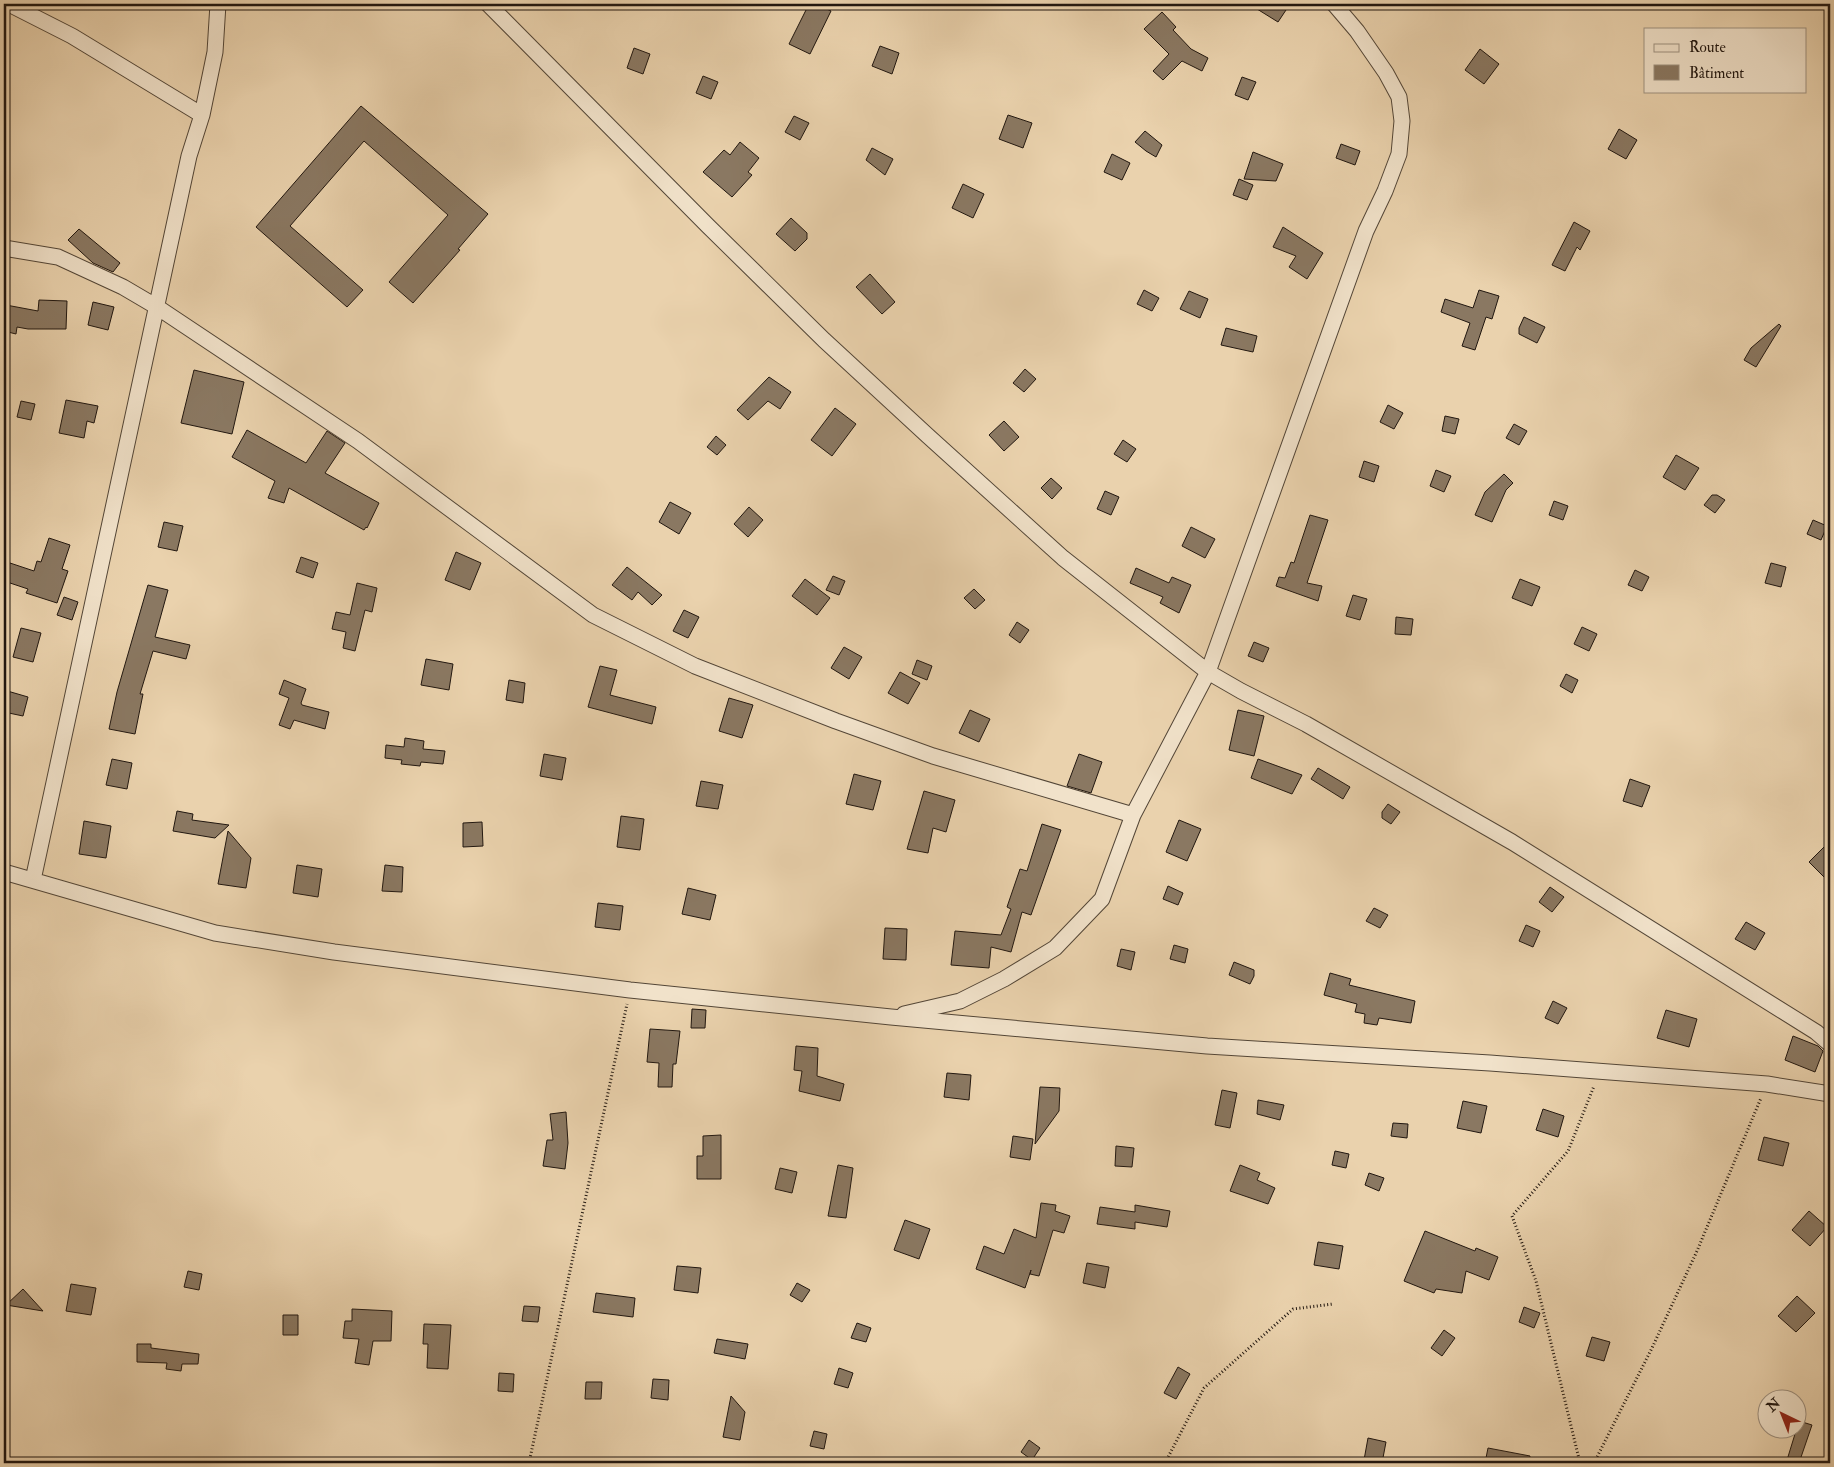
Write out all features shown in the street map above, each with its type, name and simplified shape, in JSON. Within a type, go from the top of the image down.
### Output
[{"type":"street","points":[[9,4],[72,36],[202,115]]},
{"type":"street","points":[[33,880],[189,156],[202,115],[216,52],[218,4]]},
{"type":"street","points":[[488,4],[715,233],[831,346],[1064,558],[1208,672],[1306,724],[1512,842],[1808,1027],[1830,1044]]},
{"type":"street","points":[[891,1017],[960,1000],[1004,979],[1055,948],[1102,899],[1133,815],[1208,672],[1366,230],[1385,191],[1399,154],[1402,121],[1399,97],[1358,31],[1334,4]]},
{"type":"street","points":[[4,248],[58,257],[123,287],[157,307],[358,441],[593,615],[695,666],[836,721],[933,756],[1133,815]]},
{"type":"street","points":[[4,872],[215,934],[334,952],[630,990],[891,1017],[1207,1046],[1490,1063],[1599,1073],[1767,1084],[1830,1094]]},
{"type":"path","points":[[529,1463],[630,990]]},
{"type":"path","points":[[1580,1463],[1536,1281],[1512,1216],[1568,1151],[1599,1073]]},
{"type":"path","points":[[1594,1463],[1681,1286],[1767,1084]]},
{"type":"path","points":[[1165,1463],[1204,1388],[1293,1309],[1333,1304]]},
{"type":"building","points":[[809,4],[817,4],[831,11],[810,54],[789,44]]},
{"type":"building","points":[[1249,4],[1290,4],[1278,22]]},
{"type":"building","points":[[1162,12],[1176,27],[1173,30],[1191,49],[1208,58],[1202,71],[1182,61],[1163,80],[1153,71],[1169,54],[1144,29]]},
{"type":"building","points":[[880,46],[899,53],[892,74],[872,66]]},
{"type":"building","points":[[634,48],[650,54],[643,74],[627,68]]},
{"type":"building","points":[[1480,49],[1499,64],[1484,84],[1465,70]]},
{"type":"building","points":[[703,76],[718,82],[711,99],[696,93]]},
{"type":"building","points":[[1242,77],[1256,82],[1248,100],[1235,95]]},
{"type":"building","points":[[361,106],[488,214],[458,249],[460,250],[413,303],[389,282],[448,215],[364,141],[290,226],[363,290],[347,307],[256,227]]},
{"type":"building","points":[[1008,115],[1032,123],[1023,148],[999,139]]},
{"type":"building","points":[[794,116],[809,123],[800,140],[785,132]]},
{"type":"building","points":[[1619,129],[1637,140],[1626,159],[1608,149]]},
{"type":"building","points":[[1145,131],[1162,145],[1156,157],[1135,142]]},
{"type":"building","points":[[740,142],[759,158],[748,172],[752,175],[732,197],[703,172],[724,150],[730,155]]},
{"type":"building","points":[[1341,144],[1360,151],[1355,165],[1336,158]]},
{"type":"building","points":[[872,148],[893,159],[885,175],[866,160]]},
{"type":"building","points":[[1253,152],[1283,164],[1276,181],[1244,179]]},
{"type":"building","points":[[1112,154],[1130,163],[1122,180],[1104,172]]},
{"type":"building","points":[[1239,179],[1253,185],[1247,200],[1233,195]]},
{"type":"building","points":[[963,184],[984,194],[973,218],[952,208]]},
{"type":"building","points":[[791,218],[807,233],[807,239],[795,251],[776,234]]},
{"type":"building","points":[[1574,222],[1590,231],[1580,250],[1577,247],[1565,271],[1552,265]]},
{"type":"building","points":[[1283,227],[1323,253],[1307,279],[1289,267],[1296,256],[1273,247]]},
{"type":"building","points":[[79,229],[120,263],[113,272],[93,263],[68,240]]},
{"type":"building","points":[[870,274],[895,302],[882,314],[856,287]]},
{"type":"building","points":[[1144,290],[1159,298],[1152,311],[1137,304]]},
{"type":"building","points":[[1479,290],[1499,296],[1492,319],[1486,317],[1475,350],[1462,346],[1470,323],[1441,312],[1445,299],[1473,308]]},
{"type":"building","points":[[1189,291],[1208,299],[1200,318],[1180,309]]},
{"type":"building","points":[[39,300],[67,301],[66,329],[28,329],[17,327],[16,334],[4,331],[6,305],[38,311]]},
{"type":"building","points":[[93,302],[114,307],[108,330],[88,325]]},
{"type":"building","points":[[1524,317],[1545,327],[1537,343],[1519,334],[1519,328]]},
{"type":"building","points":[[1779,324],[1781,326],[1756,367],[1744,360],[1751,348]]},
{"type":"building","points":[[1226,328],[1257,336],[1253,352],[1221,345]]},
{"type":"building","points":[[1025,369],[1036,379],[1024,392],[1013,383]]},
{"type":"building","points":[[194,370],[244,382],[232,434],[181,423]]},
{"type":"building","points":[[769,377],[791,392],[780,409],[768,401],[748,420],[737,410]]},
{"type":"building","points":[[66,400],[98,406],[94,423],[87,421],[84,438],[59,433]]},
{"type":"building","points":[[21,401],[35,404],[31,420],[17,417]]},
{"type":"building","points":[[1388,405],[1403,413],[1394,429],[1380,422]]},
{"type":"building","points":[[835,408],[856,424],[832,456],[811,440]]},
{"type":"building","points":[[1445,416],[1459,419],[1455,434],[1442,431]]},
{"type":"building","points":[[1004,421],[1019,437],[1004,451],[989,435]]},
{"type":"building","points":[[1514,424],[1527,431],[1519,445],[1506,438]]},
{"type":"building","points":[[247,430],[306,463],[327,431],[345,443],[325,473],[379,503],[367,528],[364,530],[289,488],[284,503],[268,498],[275,481],[232,457]]},
{"type":"building","points":[[716,436],[726,445],[717,455],[707,447]]},
{"type":"building","points":[[1123,440],[1136,449],[1127,462],[1114,454]]},
{"type":"building","points":[[1676,455],[1699,468],[1685,490],[1663,477]]},
{"type":"building","points":[[1364,461],[1379,466],[1374,482],[1359,477]]},
{"type":"building","points":[[1436,470],[1451,476],[1444,492],[1430,486]]},
{"type":"building","points":[[1504,474],[1513,483],[1506,490],[1492,522],[1475,515],[1485,492]]},
{"type":"building","points":[[1051,478],[1062,488],[1052,499],[1041,488]]},
{"type":"building","points":[[1105,491],[1119,497],[1111,515],[1097,509]]},
{"type":"building","points":[[1712,495],[1717,495],[1725,500],[1715,513],[1704,505]]},
{"type":"building","points":[[1554,501],[1568,506],[1563,520],[1549,515]]},
{"type":"building","points":[[670,502],[691,513],[679,534],[659,522]]},
{"type":"building","points":[[749,507],[763,520],[748,537],[734,524]]},
{"type":"building","points":[[1310,515],[1328,520],[1307,583],[1322,586],[1318,601],[1276,586],[1279,577],[1285,578],[1291,562],[1294,563]]},
{"type":"building","points":[[1813,520],[1827,526],[1821,540],[1807,534]]},
{"type":"building","points":[[164,522],[183,526],[177,551],[158,547]]},
{"type":"building","points":[[1191,527],[1215,539],[1205,558],[1182,546]]},
{"type":"building","points":[[49,538],[70,545],[62,569],[68,571],[57,603],[26,593],[28,589],[4,581],[10,563],[34,571],[37,561],[41,562]]},
{"type":"building","points":[[456,552],[481,563],[470,590],[445,580]]},
{"type":"building","points":[[301,557],[318,563],[313,578],[296,572]]},
{"type":"building","points":[[1771,563],[1786,567],[1781,587],[1765,583]]},
{"type":"building","points":[[627,567],[662,595],[652,605],[638,592],[632,600],[612,585]]},
{"type":"building","points":[[1136,568],[1169,583],[1172,577],[1191,585],[1179,613],[1160,603],[1163,597],[1130,583]]},
{"type":"building","points":[[1635,570],[1649,577],[1642,591],[1628,585]]},
{"type":"building","points":[[833,576],[845,581],[839,595],[826,590]]},
{"type":"building","points":[[805,579],[830,598],[817,615],[792,596]]},
{"type":"building","points":[[1520,579],[1540,587],[1532,606],[1512,598]]},
{"type":"building","points":[[357,583],[377,588],[372,612],[365,610],[355,651],[343,648],[346,632],[332,629],[336,612],[350,615]]},
{"type":"building","points":[[148,585],[168,590],[155,637],[190,645],[186,659],[153,651],[140,694],[143,694],[135,734],[109,729],[117,692]]},
{"type":"building","points":[[974,589],[985,600],[975,609],[964,598]]},
{"type":"building","points":[[1353,595],[1367,599],[1360,620],[1346,616]]},
{"type":"building","points":[[64,597],[78,602],[72,620],[57,615]]},
{"type":"building","points":[[684,610],[699,617],[688,638],[673,631]]},
{"type":"building","points":[[1396,617],[1413,619],[1411,635],[1395,634]]},
{"type":"building","points":[[1017,622],[1029,630],[1020,643],[1009,635]]},
{"type":"building","points":[[1582,627],[1597,634],[1589,651],[1574,644]]},
{"type":"building","points":[[21,628],[41,633],[33,662],[13,657]]},
{"type":"building","points":[[1254,642],[1269,648],[1263,662],[1248,656]]},
{"type":"building","points":[[844,647],[862,657],[849,679],[831,668]]},
{"type":"building","points":[[426,659],[453,664],[449,690],[421,685]]},
{"type":"building","points":[[917,660],[932,666],[927,680],[912,674]]},
{"type":"building","points":[[600,666],[617,670],[610,695],[656,707],[652,724],[588,707]]},
{"type":"building","points":[[900,672],[920,683],[908,704],[888,693]]},
{"type":"building","points":[[1566,674],[1578,680],[1572,693],[1560,686]]},
{"type":"building","points":[[284,680],[306,689],[302,705],[329,712],[325,729],[294,720],[290,729],[279,725],[289,698],[279,694]]},
{"type":"building","points":[[509,680],[525,683],[523,703],[506,700]]},
{"type":"building","points":[[4,690],[28,697],[23,716],[4,712]]},
{"type":"building","points":[[729,698],[753,705],[742,738],[719,731]]},
{"type":"building","points":[[970,710],[990,719],[979,742],[959,733]]},
{"type":"building","points":[[1238,710],[1264,716],[1254,756],[1229,750]]},
{"type":"building","points":[[405,738],[424,741],[423,749],[445,751],[443,764],[421,762],[420,766],[401,764],[402,760],[385,758],[386,745],[404,747]]},
{"type":"building","points":[[544,754],[566,758],[562,780],[540,776]]},
{"type":"building","points":[[1079,754],[1102,762],[1091,793],[1067,786]]},
{"type":"building","points":[[112,759],[132,763],[127,789],[106,785]]},
{"type":"building","points":[[1258,759],[1302,775],[1292,794],[1251,778]]},
{"type":"building","points":[[1318,768],[1350,787],[1343,799],[1311,779]]},
{"type":"building","points":[[854,774],[881,781],[873,810],[846,804]]},
{"type":"building","points":[[1630,779],[1650,786],[1642,807],[1623,801]]},
{"type":"building","points":[[701,781],[723,785],[718,809],[696,806]]},
{"type":"building","points":[[924,791],[955,800],[946,832],[933,828],[928,853],[907,849]]},
{"type":"building","points":[[1388,804],[1400,812],[1391,824],[1382,818],[1382,812]]},
{"type":"building","points":[[177,811],[193,814],[192,820],[229,825],[215,838],[173,831]]},
{"type":"building","points":[[621,816],[644,819],[640,850],[617,847]]},
{"type":"building","points":[[1179,820],[1201,829],[1187,861],[1166,852]]},
{"type":"building","points":[[84,821],[111,826],[106,858],[79,854]]},
{"type":"building","points":[[482,822],[483,846],[463,847],[463,823]]},
{"type":"building","points":[[1042,824],[1061,830],[1031,915],[1022,912],[1011,952],[991,947],[989,968],[951,965],[955,931],[1001,935],[1011,909],[1007,907],[1020,869],[1027,871]]},
{"type":"building","points":[[228,831],[251,858],[246,888],[218,884]]},
{"type":"building","points":[[1830,841],[1830,883],[1809,862]]},
{"type":"building","points":[[297,865],[322,869],[318,897],[293,893]]},
{"type":"building","points":[[385,865],[403,867],[402,892],[382,891]]},
{"type":"building","points":[[1168,886],[1183,893],[1178,905],[1163,899]]},
{"type":"building","points":[[1550,887],[1564,897],[1552,912],[1539,902]]},
{"type":"building","points":[[688,888],[716,895],[710,920],[682,914]]},
{"type":"building","points":[[598,903],[623,906],[620,930],[595,927]]},
{"type":"building","points":[[1374,908],[1388,915],[1380,928],[1366,921]]},
{"type":"building","points":[[1746,922],[1765,933],[1755,950],[1735,939]]},
{"type":"building","points":[[1526,925],[1540,931],[1533,947],[1519,941]]},
{"type":"building","points":[[885,928],[907,929],[906,960],[883,959]]},
{"type":"building","points":[[1174,945],[1188,949],[1185,963],[1170,959]]},
{"type":"building","points":[[1121,949],[1135,952],[1131,970],[1117,966]]},
{"type":"building","points":[[1234,962],[1254,970],[1254,976],[1250,984],[1229,975]]},
{"type":"building","points":[[1330,973],[1351,979],[1349,985],[1415,1001],[1411,1023],[1379,1018],[1377,1025],[1364,1023],[1365,1014],[1355,1012],[1357,1004],[1324,995]]},
{"type":"building","points":[[1553,1001],[1567,1008],[1558,1024],[1545,1018]]},
{"type":"building","points":[[692,1009],[706,1010],[705,1028],[691,1028]]},
{"type":"building","points":[[1666,1010],[1697,1019],[1689,1047],[1657,1038]]},
{"type":"building","points":[[650,1029],[680,1031],[676,1064],[673,1064],[672,1087],[658,1087],[659,1063],[647,1062]]},
{"type":"building","points":[[1793,1036],[1818,1046],[1823,1051],[1815,1072],[1785,1060]]},
{"type":"building","points":[[796,1046],[818,1048],[817,1076],[844,1084],[840,1101],[799,1091],[802,1071],[794,1070]]},
{"type":"building","points":[[947,1073],[971,1075],[969,1100],[944,1097]]},
{"type":"building","points":[[1040,1087],[1060,1088],[1059,1111],[1035,1144]]},
{"type":"building","points":[[1222,1090],[1237,1093],[1230,1128],[1215,1125]]},
{"type":"building","points":[[1258,1100],[1284,1105],[1280,1120],[1257,1114]]},
{"type":"building","points":[[1463,1101],[1487,1106],[1481,1133],[1457,1128]]},
{"type":"building","points":[[1543,1109],[1564,1116],[1558,1137],[1536,1130]]},
{"type":"building","points":[[566,1112],[568,1143],[565,1169],[543,1166],[547,1140],[553,1140],[550,1114]]},
{"type":"building","points":[[1393,1123],[1408,1124],[1407,1138],[1391,1136]]},
{"type":"building","points":[[721,1135],[721,1179],[697,1179],[697,1156],[703,1156],[703,1136]]},
{"type":"building","points":[[1013,1136],[1033,1139],[1030,1160],[1010,1157]]},
{"type":"building","points":[[1764,1137],[1789,1143],[1783,1166],[1758,1160]]},
{"type":"building","points":[[1116,1146],[1134,1148],[1132,1167],[1115,1166]]},
{"type":"building","points":[[1335,1151],[1349,1154],[1346,1168],[1332,1165]]},
{"type":"building","points":[[838,1165],[853,1168],[846,1218],[828,1216]]},
{"type":"building","points":[[1240,1165],[1260,1173],[1257,1180],[1275,1188],[1268,1204],[1230,1191]]},
{"type":"building","points":[[780,1168],[797,1172],[792,1193],[775,1189]]},
{"type":"building","points":[[1369,1173],[1384,1178],[1379,1191],[1365,1185]]},
{"type":"building","points":[[1041,1203],[1056,1205],[1055,1211],[1070,1216],[1064,1233],[1053,1230],[1039,1276],[1030,1274],[1031,1270],[1025,1288],[976,1269],[984,1246],[1004,1254],[1014,1229],[1036,1238]]},
{"type":"building","points":[[1135,1205],[1170,1211],[1167,1227],[1135,1222],[1135,1229],[1097,1224],[1100,1207],[1135,1212]]},
{"type":"building","points":[[1809,1211],[1827,1227],[1810,1246],[1792,1230]]},
{"type":"building","points":[[905,1220],[930,1229],[919,1259],[894,1250]]},
{"type":"building","points":[[1425,1231],[1475,1251],[1476,1248],[1498,1257],[1489,1280],[1466,1271],[1462,1293],[1436,1289],[1434,1293],[1404,1281]]},
{"type":"building","points":[[1318,1242],[1343,1246],[1339,1269],[1314,1265]]},
{"type":"building","points":[[1087,1263],[1109,1267],[1105,1288],[1083,1283]]},
{"type":"building","points":[[677,1266],[701,1268],[698,1293],[674,1290]]},
{"type":"building","points":[[188,1271],[202,1274],[199,1290],[184,1287]]},
{"type":"building","points":[[797,1283],[810,1290],[802,1302],[790,1295]]},
{"type":"building","points":[[71,1284],[96,1288],[91,1315],[66,1311]]},
{"type":"building","points":[[23,1289],[43,1311],[6,1305]]},
{"type":"building","points":[[596,1293],[635,1298],[633,1317],[593,1312]]},
{"type":"building","points":[[1797,1296],[1815,1313],[1796,1332],[1778,1316]]},
{"type":"building","points":[[524,1306],[540,1307],[538,1322],[522,1321]]},
{"type":"building","points":[[1524,1307],[1540,1313],[1534,1328],[1519,1322]]},
{"type":"building","points":[[352,1309],[392,1311],[391,1341],[373,1341],[369,1365],[355,1363],[359,1339],[343,1338],[345,1321],[352,1321]]},
{"type":"building","points":[[283,1315],[298,1315],[298,1335],[283,1335]]},
{"type":"building","points":[[857,1323],[871,1328],[866,1342],[851,1338]]},
{"type":"building","points":[[424,1324],[451,1325],[448,1369],[427,1368],[428,1344],[423,1344]]},
{"type":"building","points":[[1444,1330],[1455,1338],[1442,1356],[1431,1348]]},
{"type":"building","points":[[1592,1337],[1610,1342],[1604,1361],[1586,1356]]},
{"type":"building","points":[[717,1339],[748,1344],[745,1359],[714,1353]]},
{"type":"building","points":[[137,1344],[151,1344],[151,1348],[199,1354],[198,1364],[182,1364],[181,1371],[166,1369],[167,1363],[137,1362]]},
{"type":"building","points":[[1178,1367],[1190,1374],[1176,1399],[1164,1393]]},
{"type":"building","points":[[839,1368],[853,1373],[848,1388],[834,1384]]},
{"type":"building","points":[[499,1373],[514,1374],[513,1392],[498,1391]]},
{"type":"building","points":[[653,1379],[669,1380],[668,1400],[651,1398]]},
{"type":"building","points":[[586,1382],[602,1382],[601,1399],[585,1399]]},
{"type":"building","points":[[731,1396],[745,1412],[740,1440],[723,1437]]},
{"type":"building","points":[[1806,1423],[1812,1425],[1799,1463],[1787,1460],[1793,1440],[1806,1440]]},
{"type":"building","points":[[814,1431],[827,1434],[824,1449],[810,1446]]},
{"type":"building","points":[[1368,1438],[1386,1442],[1382,1463],[1364,1460]]},
{"type":"building","points":[[1029,1440],[1040,1448],[1032,1460],[1021,1452]]},
{"type":"building","points":[[1488,1448],[1530,1456],[1529,1463],[1485,1463]]}]
